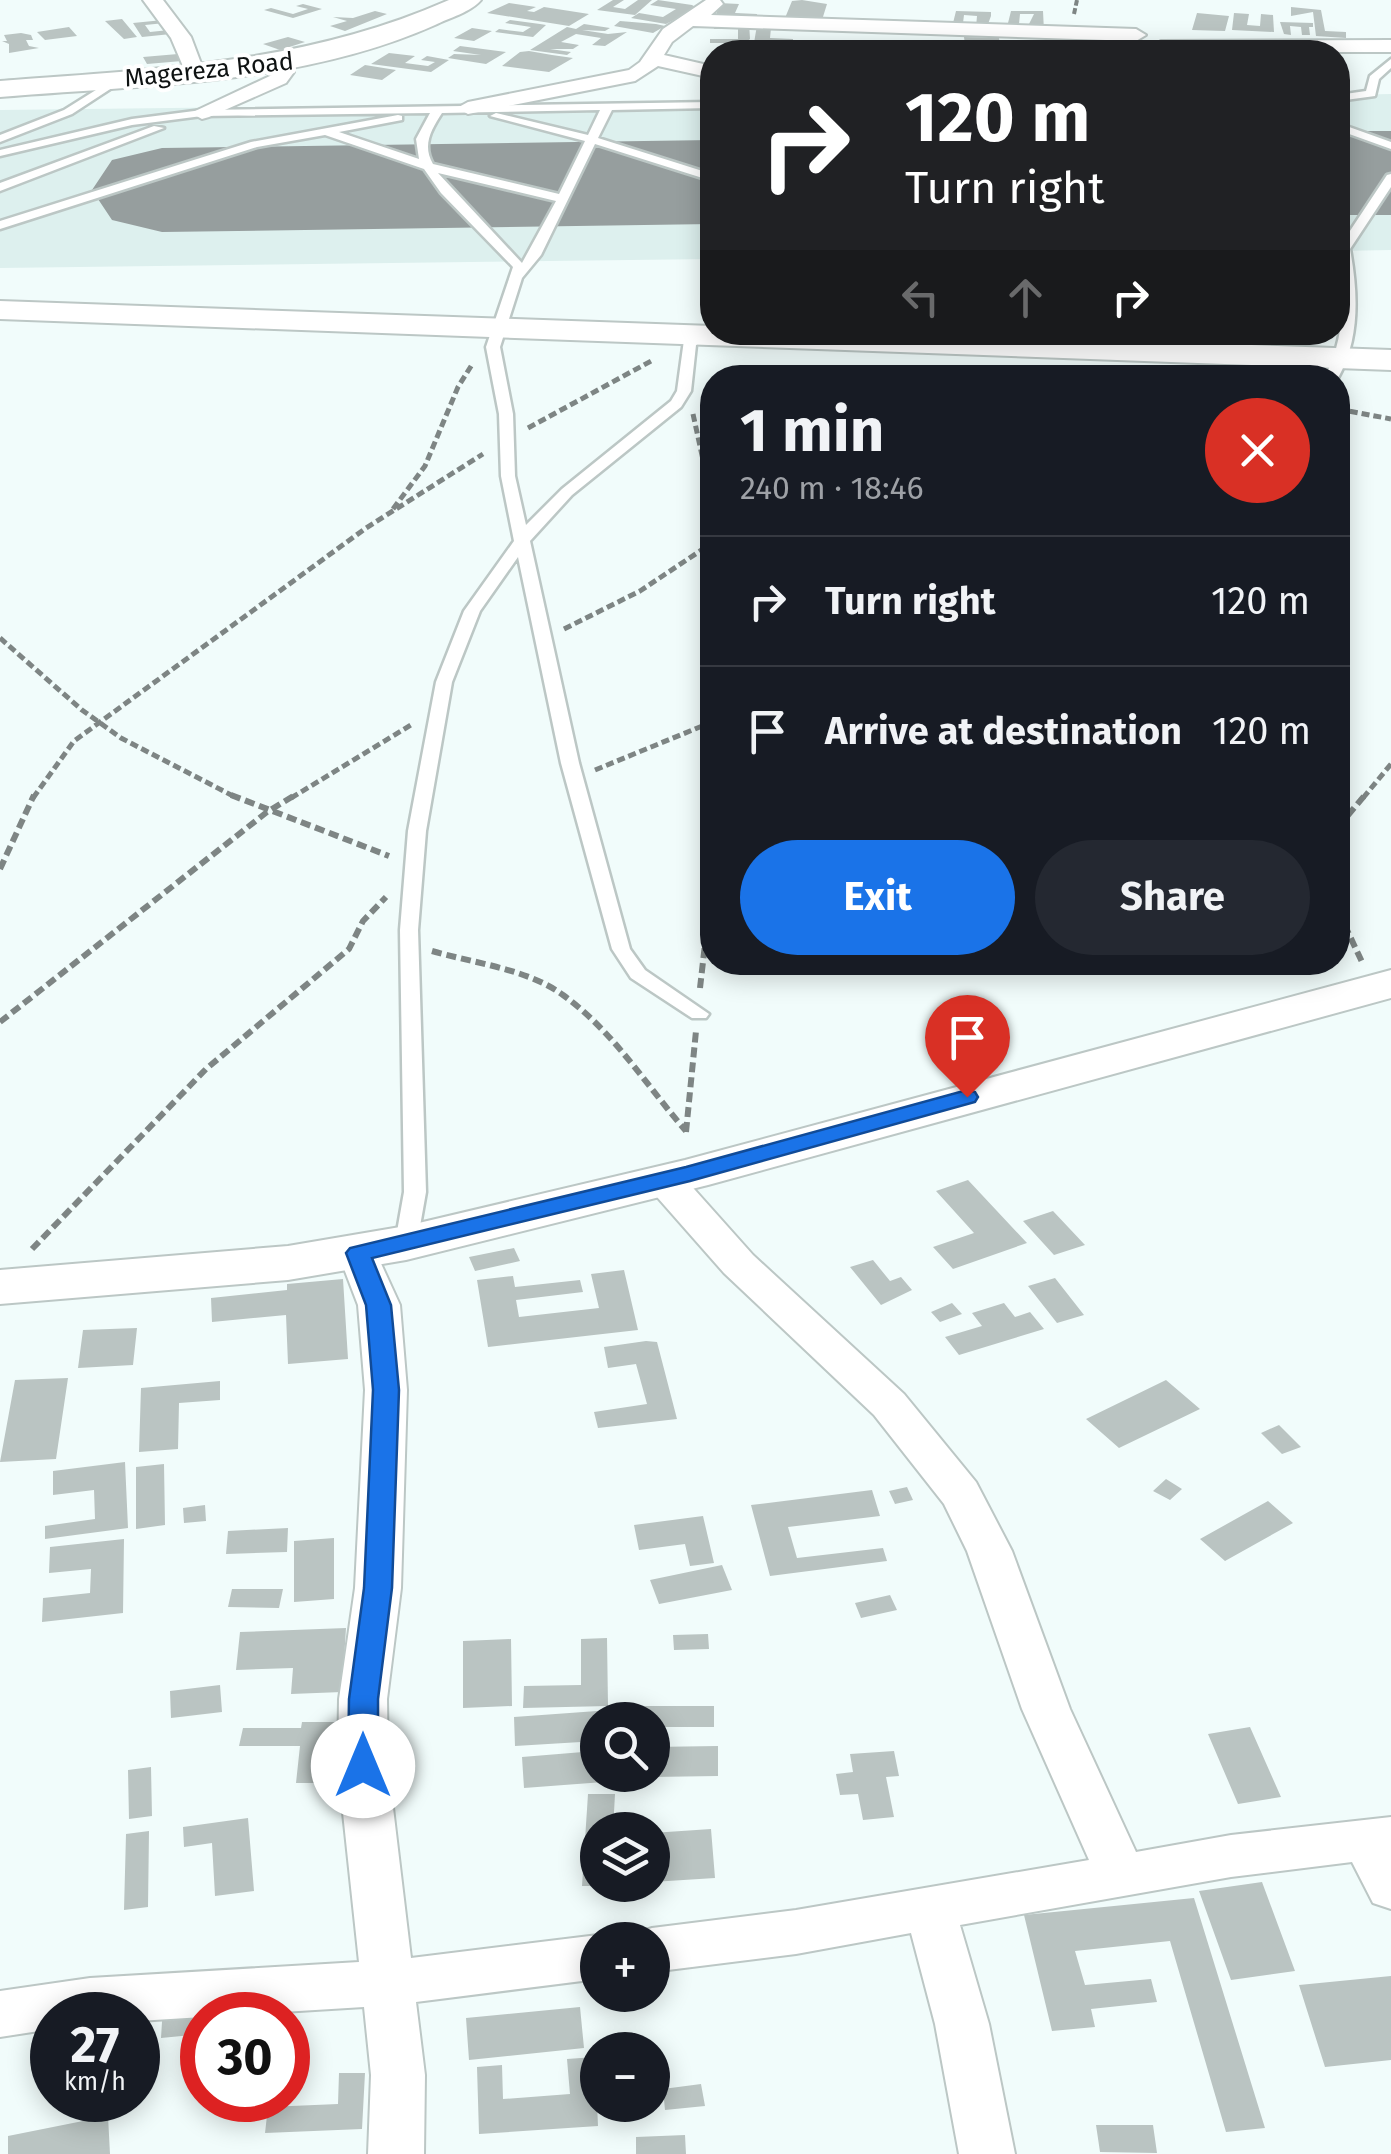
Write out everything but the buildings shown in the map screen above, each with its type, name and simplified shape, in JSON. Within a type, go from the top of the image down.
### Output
[{"type":"street","points":[[154,0],[181,36],[195,74]]},
{"type":"street","name":"Magereza Road","points":[[0,89],[280,65],[385,35],[469,0]]},
{"type":"street","points":[[463,108],[615,82],[649,68],[664,39],[720,0]]},
{"type":"street","points":[[1131,13],[1130,26],[1136,35]]},
{"type":"street","points":[[694,20],[1136,35],[1146,40]]},
{"type":"street","points":[[1350,52],[1388,52]]},
{"type":"street","points":[[655,60],[700,69]]},
{"type":"street","points":[[202,113],[279,79],[284,72],[280,65]]},
{"type":"street","points":[[0,310],[496,338],[700,336]]},
{"type":"street","points":[[943,345],[1132,352],[1298,365]]},
{"type":"street","points":[[1350,366],[1391,360]]},
{"type":"street","points":[[10,1274],[358,1253],[406,1243],[664,1180],[1382,986]]},
{"type":"street","points":[[664,1180],[748,1274],[880,1394],[960,1492],[994,1554],[1025,1656],[1062,1748],[1122,1875]]},
{"type":"street","points":[[358,1253],[378,1305],[386,1390],[378,1588],[363,1699],[363,1766],[398,2075],[396,2154]]},
{"type":"street","points":[[670,1947],[930,1909],[1231,1856],[1379,1839],[1391,1888]]},
{"type":"street","points":[[930,1909],[962,2024],[987,2154]]},
{"type":"street","points":[[0,2014],[90,2001],[390,1983],[580,1960]]},
{"type":"lane","points":[[1350,97],[1367,96],[1388,52]]},
{"type":"lane","points":[[0,139],[56,118],[119,80]]},
{"type":"lane","points":[[56,118],[265,110],[700,105]]},
{"type":"lane","points":[[608,106],[535,254],[519,274],[496,338],[506,414],[504,441],[521,542],[585,826],[628,962],[652,985],[698,1014]]},
{"type":"lane","points":[[463,108],[593,140],[700,174]]},
{"type":"lane","points":[[0,225],[255,144],[438,109]]},
{"type":"lane","points":[[438,109],[420,147],[429,167],[513,259],[519,274]]},
{"type":"lane","points":[[265,110],[429,167],[563,199]]},
{"type":"lane","points":[[0,187],[202,113]]},
{"type":"lane","points":[[0,153],[172,116]]},
{"type":"lane","points":[[1350,131],[1391,146]]},
{"type":"lane","points":[[1350,239],[1391,178]]},
{"type":"lane","points":[[406,1243],[415,1192],[409,942],[413,872],[436,710],[472,611],[521,542],[567,492],[665,415],[684,392],[700,336]]},
{"type":"lane","points":[[1118,345],[1132,352]]},
{"type":"path","points":[[0,869],[30,800],[58,759],[98,723],[391,512],[504,441],[700,336]]},
{"type":"path","points":[[391,512],[425,466],[466,372],[496,338]]},
{"type":"path","points":[[684,392],[700,441]]},
{"type":"path","points":[[1350,410],[1391,419]]},
{"type":"path","points":[[545,638],[640,591],[700,551]]},
{"type":"path","points":[[0,638],[64,699],[98,723],[267,812],[413,872],[371,912],[349,949],[206,1069],[10,1274]]},
{"type":"path","points":[[0,1022],[267,812],[436,710]]},
{"type":"path","points":[[575,778],[700,727]]},
{"type":"path","points":[[1350,812],[1391,764]]},
{"type":"path","points":[[1350,931],[1382,986]]},
{"type":"path","points":[[409,942],[527,978],[561,994],[619,1045],[638,1076],[686,1131]]},
{"type":"shaded area","points":[[1391,94],[1391,250],[1350,251],[1350,95]]},
{"type":"shaded area","points":[[700,102],[700,259],[0,268],[0,110]]},
{"type":"runway","points":[[1350,173],[1391,173]]},
{"type":"runway","points":[[162,190],[700,182]]},
{"type":"route","points":[[363,1766],[363,1699],[378,1588],[386,1390],[378,1305],[358,1253],[690,1174],[967,1097]]}]
